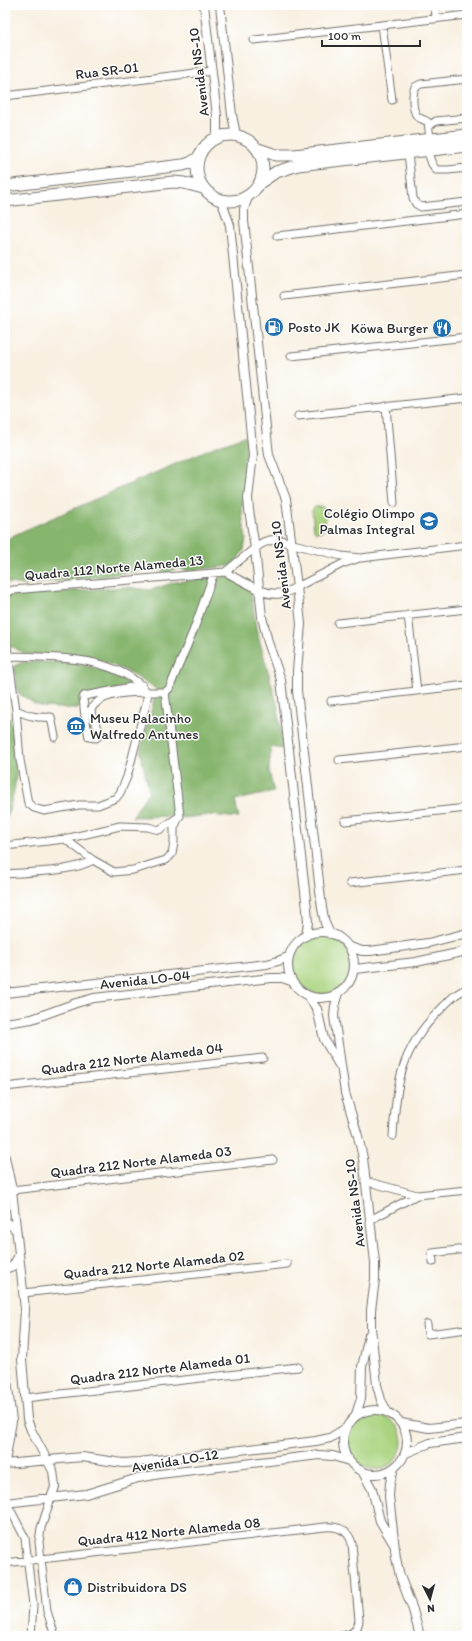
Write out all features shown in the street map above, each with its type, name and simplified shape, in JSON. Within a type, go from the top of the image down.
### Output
[{"type":"main road","points":[[5,186],[183,165],[198,158],[206,145],[217,137],[224,135],[236,135],[249,140],[258,149],[262,156],[264,165],[264,174],[257,188],[248,197],[238,200],[221,200],[211,195],[203,188],[173,182],[5,201]]},
{"type":"main road","points":[[258,149],[276,155],[294,155],[467,135]]},
{"type":"main road","points":[[261,182],[276,172],[298,165],[467,146]]},
{"type":"main road","points":[[198,158],[197,173],[203,188]]},
{"type":"street","name":"Avenida NS-10","points":[[204,5],[217,116],[217,137]]},
{"type":"street","name":"Avenida NS-10","points":[[220,5],[232,115],[236,135]]},
{"type":"street","points":[[434,5],[436,19]]},
{"type":"street","points":[[254,40],[467,16]]},
{"type":"street","points":[[382,25],[392,100]]},
{"type":"street","name":"Rua SR-01","points":[[5,96],[212,71]]},
{"type":"street","points":[[430,139],[429,126],[426,120],[418,118],[415,112],[413,94],[415,87],[421,84],[467,79]]},
{"type":"street","points":[[429,126],[436,121],[467,118]]},
{"type":"street","points":[[427,150],[436,170],[467,168]]},
{"type":"street","points":[[408,153],[413,198],[414,202],[418,206],[421,207],[467,202]]},
{"type":"street","name":"Avenida NS-10","points":[[248,197],[244,209],[244,221],[269,455],[286,499],[293,544],[301,624],[296,670],[322,908],[325,923],[330,934]]},
{"type":"street","name":"Avenida NS-10","points":[[221,200],[230,225],[254,455],[248,498],[264,629],[281,680],[308,916],[306,936]]},
{"type":"street","points":[[277,236],[467,214]]},
{"type":"street","points":[[284,296],[467,275]]},
{"type":"street","points":[[291,356],[467,337]]},
{"type":"street","points":[[298,416],[467,398]]},
{"type":"street","points":[[386,406],[394,503]]},
{"type":"street","points":[[360,558],[341,556],[271,539],[262,542],[225,572],[259,590],[279,595],[284,594],[342,564],[360,558],[467,545]]},
{"type":"street","name":"Quadra 112 Norte Alameda 13","points":[[5,593],[13,590],[225,572]]},
{"type":"street","points":[[142,685],[84,696],[83,706],[89,736],[96,738],[100,734],[100,729],[91,716],[90,710],[95,704],[104,698],[120,693],[165,692],[172,685],[192,636],[214,573]]},
{"type":"street","points":[[338,623],[467,609]]},
{"type":"street","points":[[408,615],[417,691]]},
{"type":"street","points":[[5,634],[16,710],[20,760],[28,803],[34,808],[44,810],[79,805],[98,805],[116,798],[124,786],[148,693]]},
{"type":"street","points":[[8,656],[53,657],[87,661],[118,672],[142,685],[148,693]]},
{"type":"street","points":[[331,701],[467,685]]},
{"type":"street","points":[[64,839],[93,860],[114,872],[133,870],[166,860],[172,854],[174,828],[180,816],[165,692]]},
{"type":"street","points":[[16,710],[32,717],[51,717],[55,737]]},
{"type":"street","points":[[339,760],[467,746]]},
{"type":"street","points":[[345,821],[467,808]]},
{"type":"street","points":[[5,846],[64,839],[120,826],[159,830],[180,816]]},
{"type":"street","points":[[5,874],[60,869],[87,864],[93,860]]},
{"type":"street","points":[[350,883],[467,870]]},
{"type":"street","points":[[291,981],[288,973],[288,957],[296,944],[306,936],[319,932],[330,934],[341,939],[350,947],[354,957],[355,969],[421,961],[467,951]]},
{"type":"street","points":[[350,947],[365,951],[394,948],[434,942],[467,933]]},
{"type":"street","name":"Avenida LO-04","points":[[5,993],[267,964],[288,957]]},
{"type":"street","name":"Avenida NS-10","points":[[355,969],[349,984],[339,994],[335,1006],[334,1016],[345,1095],[361,1145],[376,1269],[370,1310],[378,1389],[388,1413],[401,1423]]},
{"type":"street","name":"Avenida LO-04","points":[[5,1023],[32,1019],[94,998],[271,978],[282,978],[291,981]]},
{"type":"street","name":"Avenida NS-10","points":[[291,981],[298,989],[307,995],[317,1009],[324,1039],[338,1062],[342,1077]]},
{"type":"street","points":[[393,1136],[398,1085],[404,1064],[412,1045],[423,1028],[438,1012],[454,997],[467,990]]},
{"type":"street","points":[[307,995],[323,998],[339,994]]},
{"type":"street","name":"Quadra 212 Norte Alameda 04","points":[[5,1087],[262,1058]]},
{"type":"street","points":[[5,1157],[12,1190],[23,1293],[25,1321],[22,1359],[25,1398],[31,1430],[54,1476],[55,1487],[40,1532],[39,1542],[48,1614],[55,1636]]},
{"type":"street","name":"Quadra 212 Norte Alameda 03","points":[[12,1190],[273,1160]]},
{"type":"street","points":[[365,1181],[417,1196]]},
{"type":"street","points":[[370,1220],[417,1196],[467,1190]]},
{"type":"street","points":[[5,1220],[16,1230]]},
{"type":"street","points":[[433,1262],[432,1253],[467,1249]]},
{"type":"street","points":[[5,1269],[13,1266],[18,1257]]},
{"type":"street","name":"Quadra 212 Norte Alameda 02","points":[[23,1293],[287,1264]]},
{"type":"street","points":[[427,1324],[428,1334],[467,1330]]},
{"type":"street","name":"Avenida NS-10","points":[[346,1428],[355,1417],[360,1402],[362,1368],[371,1328]]},
{"type":"street","points":[[5,1364],[7,1400],[11,1426],[5,1463]]},
{"type":"street","name":"Quadra 212 Norte Alameda 01","points":[[25,1398],[298,1367]]},
{"type":"street","points":[[355,1417],[372,1410],[388,1413]]},
{"type":"street","points":[[401,1423],[429,1428],[467,1424]]},
{"type":"street","points":[[362,1471],[378,1474],[387,1472],[401,1461],[406,1453],[407,1438],[401,1423]]},
{"type":"street","points":[[346,1428],[343,1445],[349,1461],[362,1471],[372,1489],[380,1521],[395,1549]]},
{"type":"street","name":"Avenida LO-12","points":[[5,1463],[86,1457],[126,1463],[139,1462],[316,1441],[330,1438],[346,1428]]},
{"type":"street","points":[[406,1453],[427,1444],[467,1438]]},
{"type":"street","name":"Avenida LO-12","points":[[6,1502],[91,1494],[138,1478],[157,1474],[319,1455],[333,1456],[349,1461]]},
{"type":"street","points":[[394,1468],[389,1496],[395,1549],[400,1574],[413,1610],[420,1636]]},
{"type":"street","points":[[6,1502],[25,1538],[33,1613],[31,1636]]},
{"type":"street","name":"Quadra 412 Norte Alameda 08","points":[[5,1563],[325,1527],[337,1527],[347,1534],[352,1544],[359,1620],[356,1630],[351,1634],[344,1636]]},
{"type":"green space","points":[[245,436],[247,458],[242,513],[246,539],[244,550],[235,562],[229,566],[189,571],[178,568],[167,573],[145,565],[138,572],[121,573],[102,577],[81,578],[26,585],[8,583],[5,581],[5,541],[14,535],[216,446]]},
{"type":"green space","points":[[315,507],[323,507],[326,510],[327,514],[323,531],[316,532],[314,530],[312,510]]},
{"type":"green space","points":[[230,576],[251,592],[256,628],[278,707],[283,749],[271,747],[269,771],[274,792],[235,800],[239,818],[211,815],[183,818],[180,816],[132,817],[149,791],[140,752],[156,689],[127,671],[88,656],[26,654],[10,646],[5,621],[5,596],[125,587],[151,590],[175,582]]},
{"type":"green space","points":[[23,662],[61,662],[88,666],[134,684],[80,700],[79,708],[44,707],[35,704],[18,693],[14,666]]},
{"type":"green space","points":[[5,718],[10,718],[19,755],[14,791],[5,825]]},
{"type":"green space","points":[[316,936],[328,936],[343,944],[351,959],[351,971],[343,986],[328,994],[316,994],[301,986],[293,971],[293,959],[301,944]]},
{"type":"green space","points":[[375,1415],[385,1417],[394,1423],[400,1432],[402,1442],[400,1452],[394,1461],[385,1467],[375,1469],[365,1467],[356,1461],[350,1452],[348,1442],[350,1432],[356,1423],[365,1417]]},
{"type":"place","name":"Posto JK","points":[[274,327]]},
{"type":"place","name":"Köwa Burger","points":[[442,328]]},
{"type":"place","name":"Colégio Olimpo Palmas Integral","points":[[429,521]]},
{"type":"place","name":"Museu Palacinho Walfredo Antunes","points":[[76,726]]},
{"type":"place","name":"Distribuidora DS","points":[[73,1587]]}]
